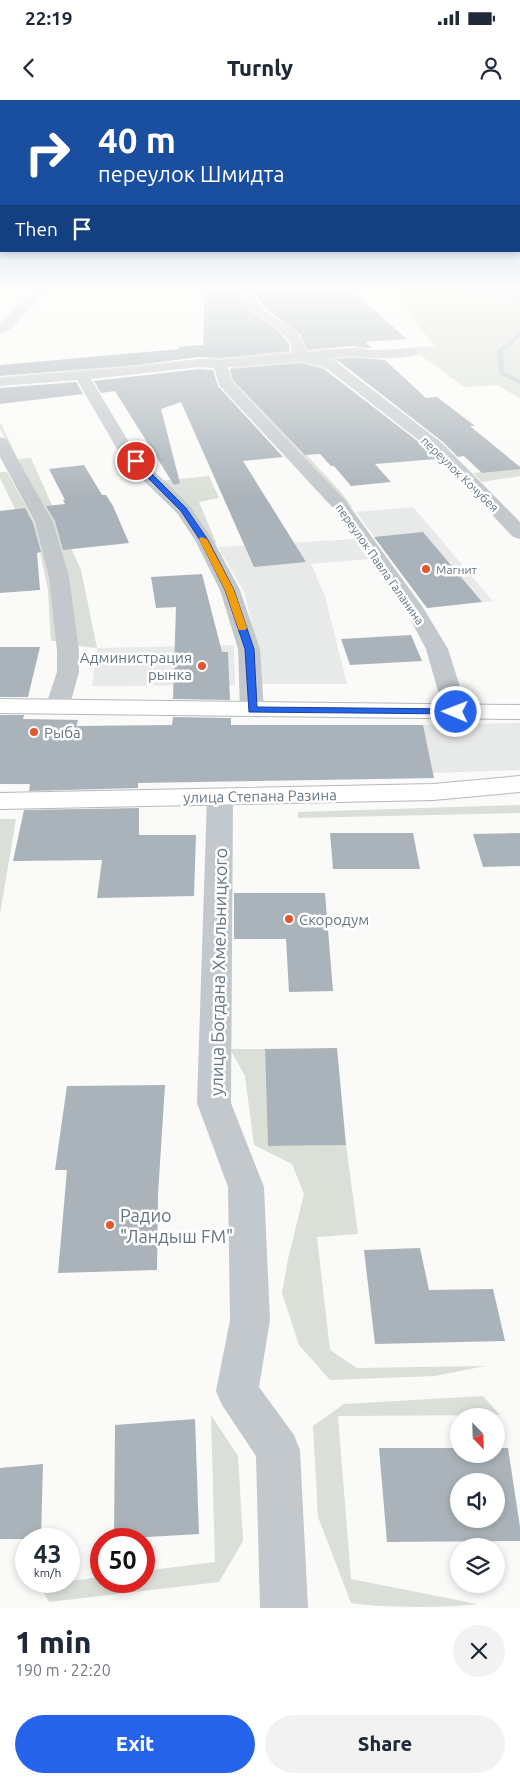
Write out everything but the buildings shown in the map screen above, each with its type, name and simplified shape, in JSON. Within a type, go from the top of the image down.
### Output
[{"type":"main road","points":[[0,706],[520,712]]},
{"type":"main road","name":"улица Степана Разина","points":[[0,801],[432,792],[520,784]]},
{"type":"street","points":[[0,382],[136,372],[199,363],[220,364],[276,358]]},
{"type":"street","name":"переулок Кочубея","points":[[308,358],[330,364],[436,446],[520,533]]},
{"type":"street","name":"переулок Павла Галанина","points":[[220,364],[224,382],[339,504],[417,613],[437,649],[456,712]]},
{"type":"street","points":[[82,375],[123,446],[149,476],[184,510],[204,540],[225,582],[249,649],[252,710]]},
{"type":"street","points":[[0,442],[44,522],[59,577],[68,651],[68,672],[57,708]]},
{"type":"street","name":"улица Богдана Хмельницкого","points":[[220,797],[214,1103],[246,1187],[250,1320],[237,1391],[278,1450],[284,1608]]},
{"type":"shaded area","points":[[207,358],[244,358],[0,380],[0,377]]},
{"type":"shaded area","points":[[323,358],[379,358],[335,362]]},
{"type":"shaded area","points":[[425,358],[520,358],[520,399],[498,385],[464,387]]},
{"type":"shaded area","points":[[301,360],[321,364],[331,369],[235,378],[340,491],[356,512],[230,381],[230,370],[235,366],[252,362]]},
{"type":"shaded area","points":[[0,422],[18,459],[31,458],[81,570],[97,648],[77,646],[50,521],[0,429]]},
{"type":"shaded area","points":[[520,468],[520,476],[482,482],[473,473]]},
{"type":"shaded area","points":[[0,472],[7,472],[35,523],[51,577],[58,641],[51,641],[48,591],[40,551],[15,509],[0,478]]},
{"type":"shaded area","points":[[209,476],[219,498],[199,502],[218,547],[188,504],[159,481]]},
{"type":"shaded area","name":"Магнит","points":[[413,507],[493,601],[427,608],[356,512]]},
{"type":"shaded area","points":[[355,539],[370,559],[311,564],[325,596],[347,684],[260,684],[258,647],[244,592],[218,547]]},
{"type":"shaded area","points":[[234,645],[235,685],[92,686],[97,648]]},
{"type":"shaded area","points":[[0,719],[78,720],[77,726],[520,723],[520,770],[433,773],[434,778],[0,784]]},
{"type":"shaded area","points":[[520,805],[520,813],[298,818],[298,812]]},
{"type":"shaded area","points":[[0,819],[16,819],[0,914]]},
{"type":"shaded area","points":[[230,1049],[265,1049],[268,1146],[346,1145],[358,1234],[317,1237],[330,1350],[357,1368],[485,1366],[435,1376],[330,1380],[299,1345],[282,1293],[288,1259],[304,1194],[292,1164],[254,1145],[245,1076]]},
{"type":"shaded area","points":[[483,1396],[494,1408],[450,1408],[450,1415],[338,1416],[351,1579],[477,1604],[415,1607],[351,1603],[318,1517],[313,1426],[344,1404]]},
{"type":"shaded area","points":[[211,1415],[238,1456],[243,1541],[219,1582],[155,1590],[155,1570],[215,1562]]},
{"type":"shaded area","points":[[90,1578],[90,1593],[126,1593],[49,1602],[44,1593],[80,1593],[80,1580]]},
{"type":"waterway","points":[[500,358],[501,373],[520,382]]},
{"type":"slow traffic","points":[[203,539],[230,590],[242,628]]},
{"type":"place","name":"Магнит","points":[[426,569]]},
{"type":"place","name":"Администрация рынка","points":[[202,666]]},
{"type":"place","name":"Рыба","points":[[34,732]]},
{"type":"place","name":"Скородум","points":[[289,919]]},
{"type":"place","name":"Радио \"Ландыш FM\"","points":[[110,1225]]},
{"type":"route","points":[[136,461],[184,510],[204,540],[230,590],[249,649],[252,710],[456,712]]}]
